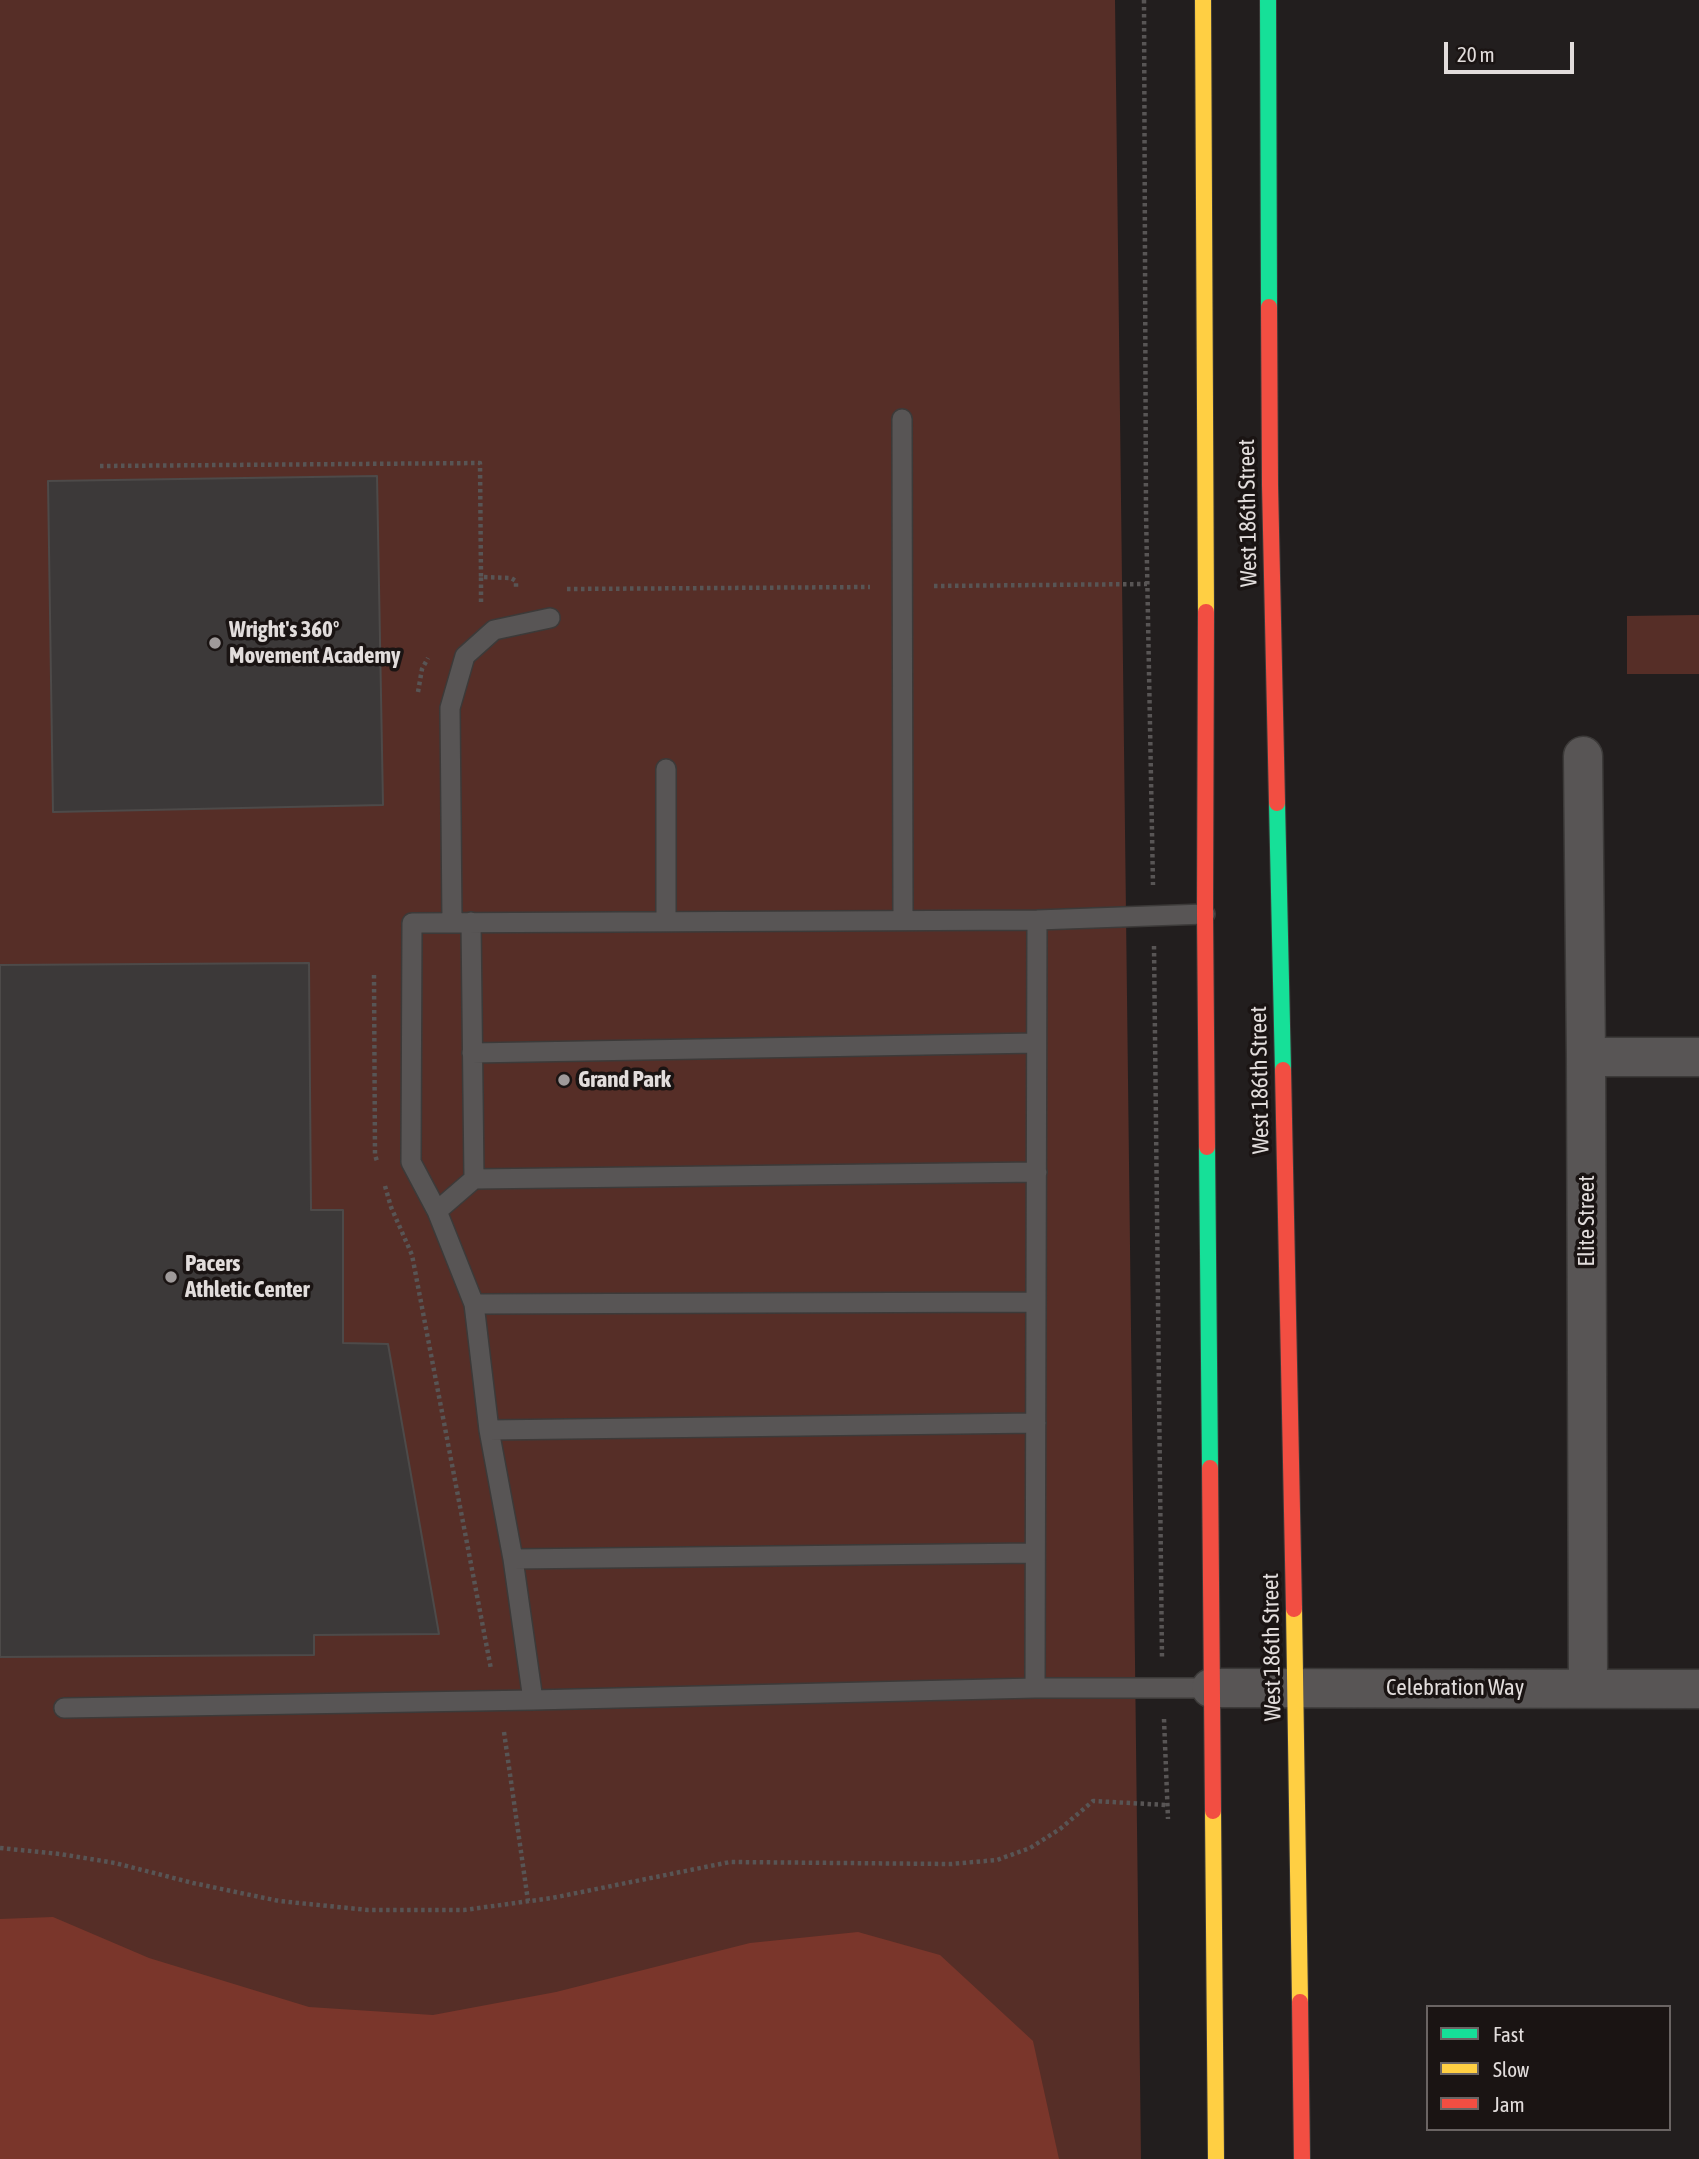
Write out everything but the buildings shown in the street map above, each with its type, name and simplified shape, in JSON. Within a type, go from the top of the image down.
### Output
[{"type":"street","name":"West 186th Street","points":[[1203,0],[1207,485],[1205,914],[1216,2159]]},
{"type":"street","name":"West 186th Street","points":[[1268,0],[1270,485],[1296,1688],[1302,2159]]},
{"type":"street","name":"Elite Street","points":[[1583,756],[1588,1687]]},
{"type":"street","points":[[1586,1058],[1699,1057]]},
{"type":"street","name":"Celebration Way","points":[[1211,1688],[1699,1689]]},
{"type":"lane","points":[[902,419],[903,920]]},
{"type":"lane","points":[[474,1179],[472,1053],[450,709],[465,656],[494,630],[550,618]]},
{"type":"lane","points":[[666,769],[666,921]]},
{"type":"lane","points":[[533,1700],[513,1559],[489,1430],[474,1304],[437,1212],[411,1162],[412,923],[1037,920],[1205,914]]},
{"type":"lane","points":[[1035,1688],[1037,920]]},
{"type":"lane","points":[[472,1053],[1036,1043]]},
{"type":"lane","points":[[437,1212],[474,1179],[1037,1172]]},
{"type":"lane","points":[[474,1304],[1035,1302]]},
{"type":"lane","points":[[489,1430],[1036,1423]]},
{"type":"lane","points":[[513,1559],[1034,1553]]},
{"type":"lane","points":[[64,1708],[1035,1688],[1211,1688]]},
{"type":"path","points":[[1144,0],[1147,584],[1154,917],[1162,1688],[1168,1832]]},
{"type":"path","points":[[100,466],[480,463],[481,613]]},
{"type":"path","points":[[481,577],[511,578],[516,581],[516,589],[510,597]]},
{"type":"path","points":[[564,589],[1147,584]]},
{"type":"path","points":[[516,589],[527,589]]},
{"type":"path","points":[[418,701],[422,669],[432,650]]},
{"type":"path","points":[[374,975],[375,1155],[379,1168]]},
{"type":"path","points":[[383,1181],[412,1255],[498,1701],[528,1901]]},
{"type":"path","points":[[0,1847],[115,1863],[193,1884],[279,1901],[368,1910],[464,1910],[528,1901],[730,1862],[951,1864],[997,1860],[1030,1848],[1060,1829],[1093,1801],[1167,1805]]},
{"type":"shaded area","name":"Grand Park","points":[[0,0],[1115,0],[1141,2159],[0,2159]]},
{"type":"shaded area","points":[[1699,615],[1699,674],[1627,674],[1627,616]]},
{"type":"shaded area","points":[[53,1917],[149,1958],[309,2007],[433,2015],[556,1992],[750,1943],[858,1932],[940,1955],[1033,2041],[1059,2159],[0,2159],[0,1919]]},
{"type":"traffic: fast","points":[[1268,0],[1269,307]]},
{"type":"traffic: fast","points":[[1277,803],[1283,1070]]},
{"type":"traffic: fast","points":[[1207,1147],[1210,1468]]},
{"type":"traffic: slow","points":[[1203,0],[1206,612]]},
{"type":"traffic: slow","points":[[1294,1609],[1300,2002]]},
{"type":"traffic: slow","points":[[1213,1811],[1216,2159]]},
{"type":"traffic: jam","points":[[1269,307],[1277,803]]},
{"type":"traffic: jam","points":[[1206,612],[1207,1147]]},
{"type":"traffic: jam","points":[[1283,1070],[1294,1609]]},
{"type":"traffic: jam","points":[[1210,1468],[1213,1811]]},
{"type":"traffic: jam","points":[[1300,2002],[1302,2159]]},
{"type":"place","name":"Wright's 360° Movement Academy","points":[[215,643]]},
{"type":"place","name":"Grand Park","points":[[564,1080]]},
{"type":"place","name":"Pacers Athletic Center","points":[[171,1277]]}]
